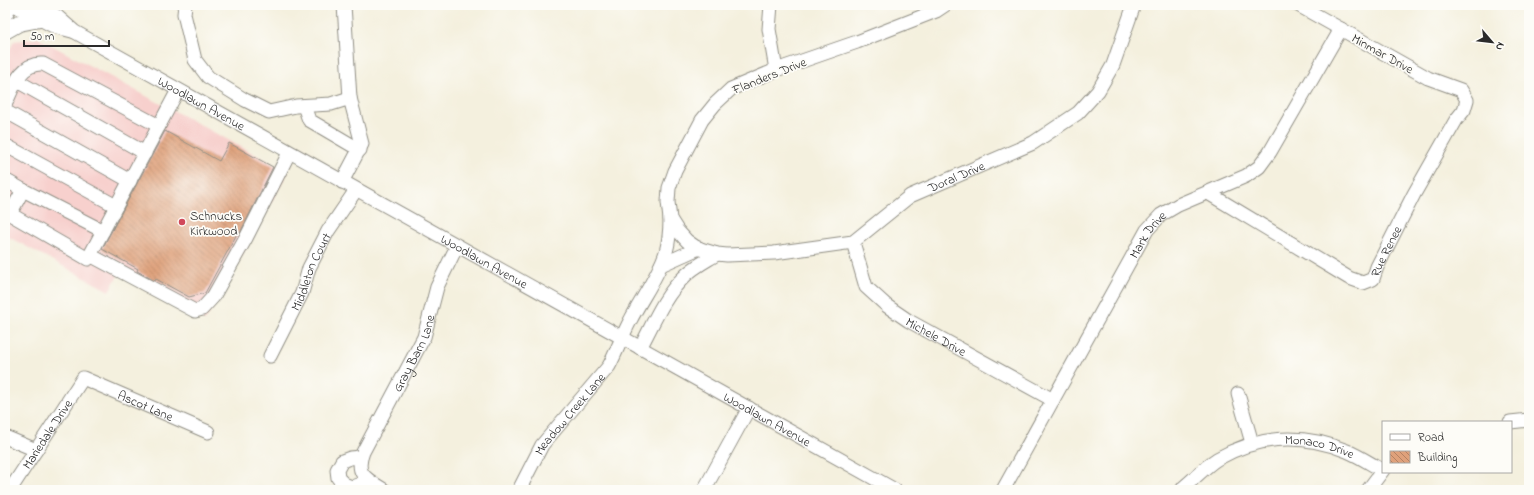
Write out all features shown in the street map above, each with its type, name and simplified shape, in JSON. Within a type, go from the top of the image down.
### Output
[{"type":"main road","points":[[5,13],[9,5]]},
{"type":"main road","points":[[5,31],[41,10]]},
{"type":"street","name":"Woodlawn Avenue","points":[[14,5],[41,10],[58,17],[75,32],[892,489]]},
{"type":"street","points":[[186,5],[184,14],[195,60],[208,77],[245,100],[269,112],[304,106],[331,104],[350,98]]},
{"type":"street","points":[[342,182],[362,144],[350,98],[344,5]]},
{"type":"street","points":[[771,5],[769,29],[776,70]]},
{"type":"street","name":"Flanders Drive","points":[[623,339],[629,322],[661,265],[666,252],[670,234],[668,202],[669,188],[675,171],[702,120],[714,104],[731,89],[776,70],[857,42],[936,11],[945,5]]},
{"type":"street","name":"Doral Drive","points":[[853,242],[910,196],[1033,143],[1078,113],[1098,91],[1113,65],[1134,5]]},
{"type":"street","name":"Minmar Drive","points":[[1298,5],[1428,78],[1461,90],[1467,100]]},
{"type":"street","name":"Mark Drive","points":[[1003,490],[1147,230],[1161,215],[1178,204],[1246,176],[1259,167],[1270,152],[1341,29]]},
{"type":"street","points":[[5,105],[24,69],[33,64],[43,64],[159,126]]},
{"type":"street","points":[[17,81],[145,153]]},
{"type":"street","points":[[23,190],[8,218],[88,259],[178,90]]},
{"type":"street","name":"Rue Renee","points":[[1208,192],[1349,278],[1363,283],[1373,279],[1377,266],[1414,194],[1456,120],[1464,110],[1467,100]]},
{"type":"street","points":[[304,106],[309,120],[360,150]]},
{"type":"street","points":[[5,111],[130,181]]},
{"type":"street","points":[[5,145],[116,206]]},
{"type":"street","points":[[90,255],[194,311],[202,309],[213,297],[246,238],[289,153]]},
{"type":"street","points":[[5,180],[103,231]]},
{"type":"street","name":"Middleton Court","points":[[270,356],[302,292],[309,268],[322,243],[356,190]]},
{"type":"street","points":[[670,219],[687,241],[699,248],[717,254],[774,253],[853,242]]},
{"type":"street","name":"Michele Drive","points":[[853,242],[866,287],[887,306],[909,321],[1053,400]]},
{"type":"street","name":"Gray Barn Lane","points":[[361,457],[424,337],[437,287],[457,246]]},
{"type":"street","points":[[661,265],[699,248]]},
{"type":"street","points":[[640,348],[671,291],[684,276],[717,254]]},
{"type":"street","name":"Meadow Creek Lane","points":[[518,490],[542,445],[609,366],[623,339]]},
{"type":"street","name":"Ascot Lane","points":[[83,378],[208,432]]},
{"type":"street","name":"Mariedale Drive","points":[[10,490],[83,378]]},
{"type":"street","points":[[1238,394],[1252,443]]},
{"type":"street","points":[[704,490],[749,408]]},
{"type":"street","points":[[1512,422],[1529,420]]},
{"type":"street","points":[[5,437],[36,450]]},
{"type":"street","name":"Monaco Drive","points":[[1182,490],[1216,460],[1252,443],[1282,438],[1319,441],[1348,451],[1382,469]]},
{"type":"street","points":[[368,481],[352,487],[344,484],[338,478],[337,470],[342,461],[350,458],[361,457],[359,462],[362,474],[368,481],[384,490]]},
{"type":"street","points":[[1368,490],[1382,471]]},
{"type":"shaded area","points":[[38,38],[288,172],[205,321],[119,274],[109,291],[5,235],[5,58],[14,41]]},
{"type":"building","name":"Schnucks Kirkwood","points":[[165,131],[219,161],[229,143],[273,167],[240,233],[238,232],[205,293],[189,297],[156,279],[155,281],[137,271],[138,269],[102,249]]},
{"type":"place","name":"Schnucks Kirkwood","points":[[182,222]]}]
